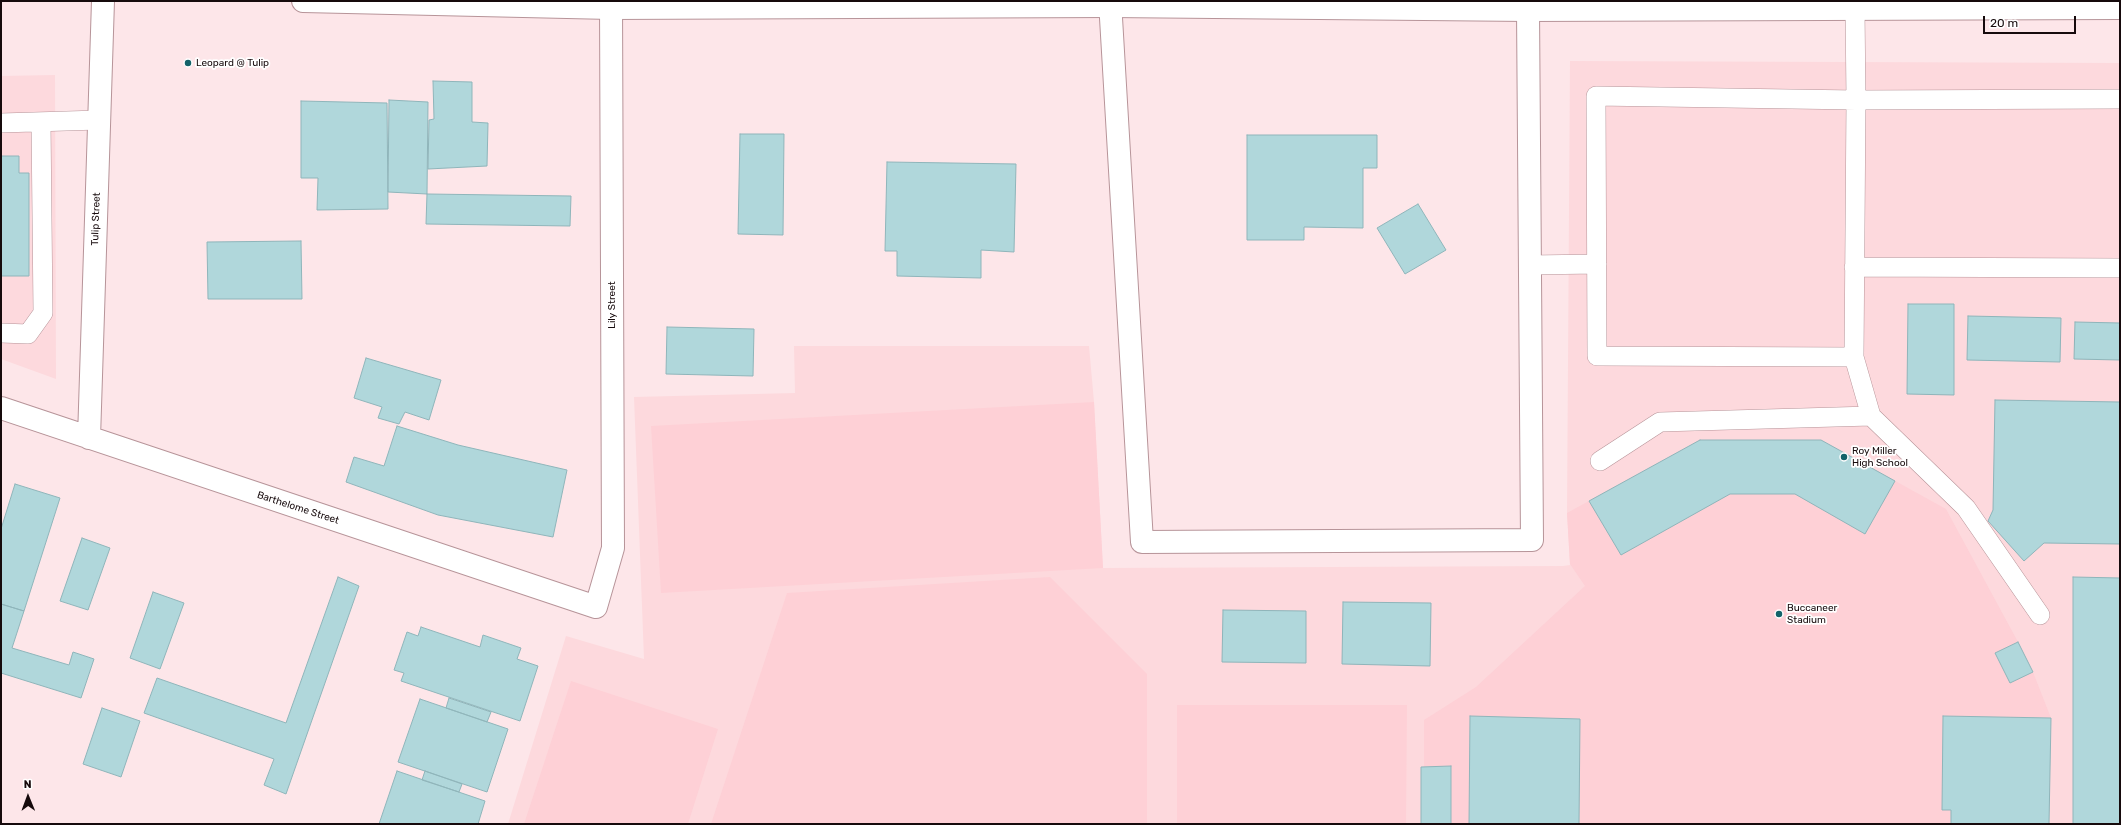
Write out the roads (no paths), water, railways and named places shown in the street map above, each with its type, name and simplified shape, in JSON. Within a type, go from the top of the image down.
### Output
[{"type":"street","name":"Tulip Street","points":[[89,438],[103,1]]},
{"type":"street","points":[[303,1],[611,4],[1624,5],[1855,8],[2045,4],[2120,8]]},
{"type":"street","name":"Lily Street","points":[[596,607],[613,548],[611,4]]},
{"type":"street","points":[[1110,4],[1142,542],[1532,540],[1528,5]]},
{"type":"street","name":"Barthelome Street","points":[[1,408],[596,607]]},
{"type":"lane","points":[[1855,8],[1856,100],[1854,357],[1871,416],[1966,508],[2040,615]]},
{"type":"lane","points":[[1854,357],[1597,356],[1596,96],[1856,100],[2120,99]]},
{"type":"lane","points":[[1,123],[99,120]]},
{"type":"lane","points":[[1,333],[28,334],[43,313],[41,122]]},
{"type":"lane","points":[[1530,265],[1597,264]]},
{"type":"lane","points":[[1854,267],[2120,268]]},
{"type":"lane","points":[[1600,460],[1660,422],[1871,416]]},
{"type":"place","name":"Leopard @ Tulip","points":[[188,63]]},
{"type":"place","name":"Roy Miller High School","points":[[1844,457]]},
{"type":"place","name":"Buccaneer Stadium","points":[[1779,614]]}]
